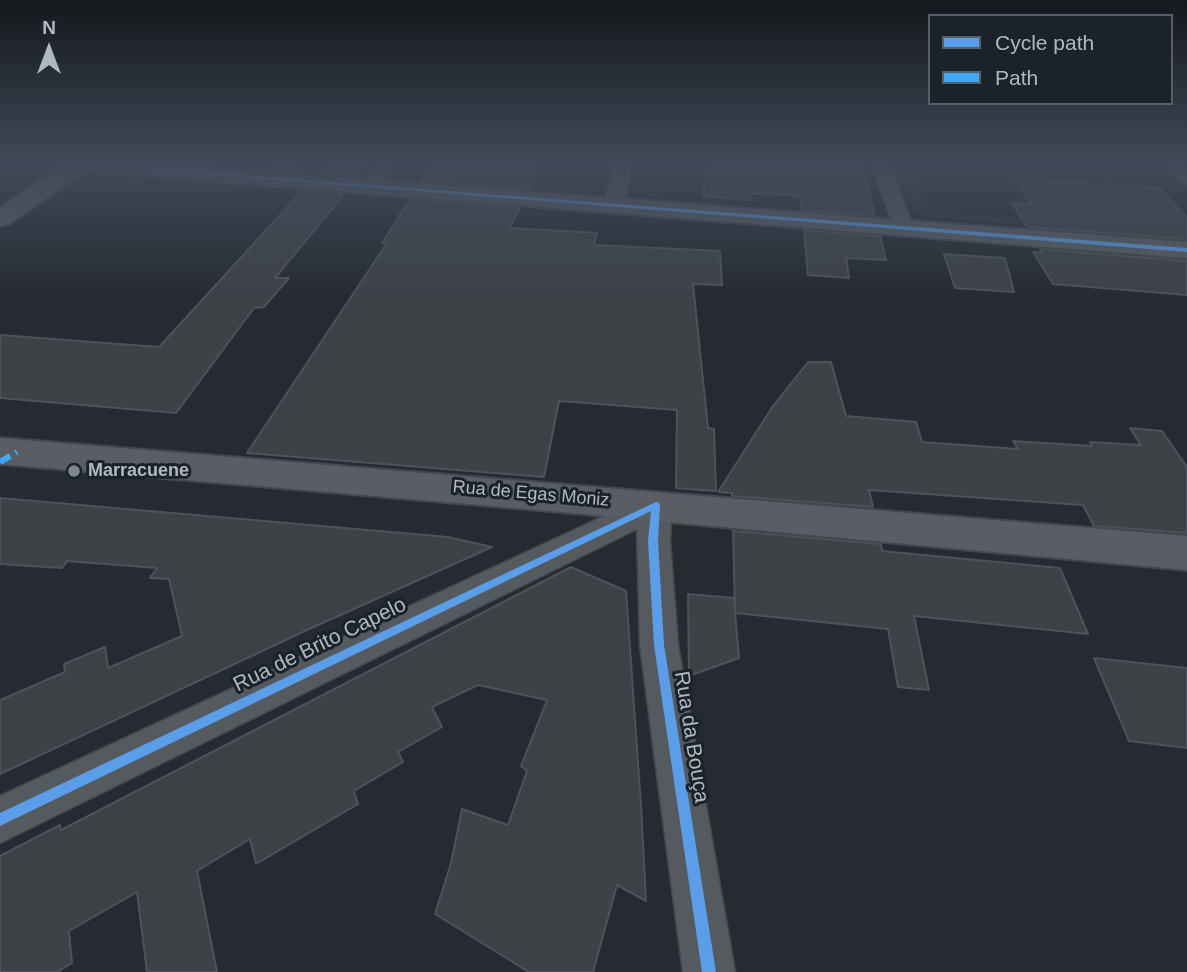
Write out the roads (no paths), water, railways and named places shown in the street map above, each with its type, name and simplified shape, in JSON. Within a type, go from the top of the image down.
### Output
[{"type":"main road","points":[[661,209],[1187,250]]},
{"type":"main road","name":"Rua de Egas Moniz","points":[[6,455],[656,505],[1187,553]]},
{"type":"street","points":[[897,209],[904,227]]},
{"type":"street","name":"Rua de Brito Capelo","points":[[0,820],[656,505]]},
{"type":"street","name":"Rua da Bouça","points":[[656,505],[653,541],[659,645],[709,972]]},
{"type":"place","name":"Marracuene","points":[[74,471]]}]
